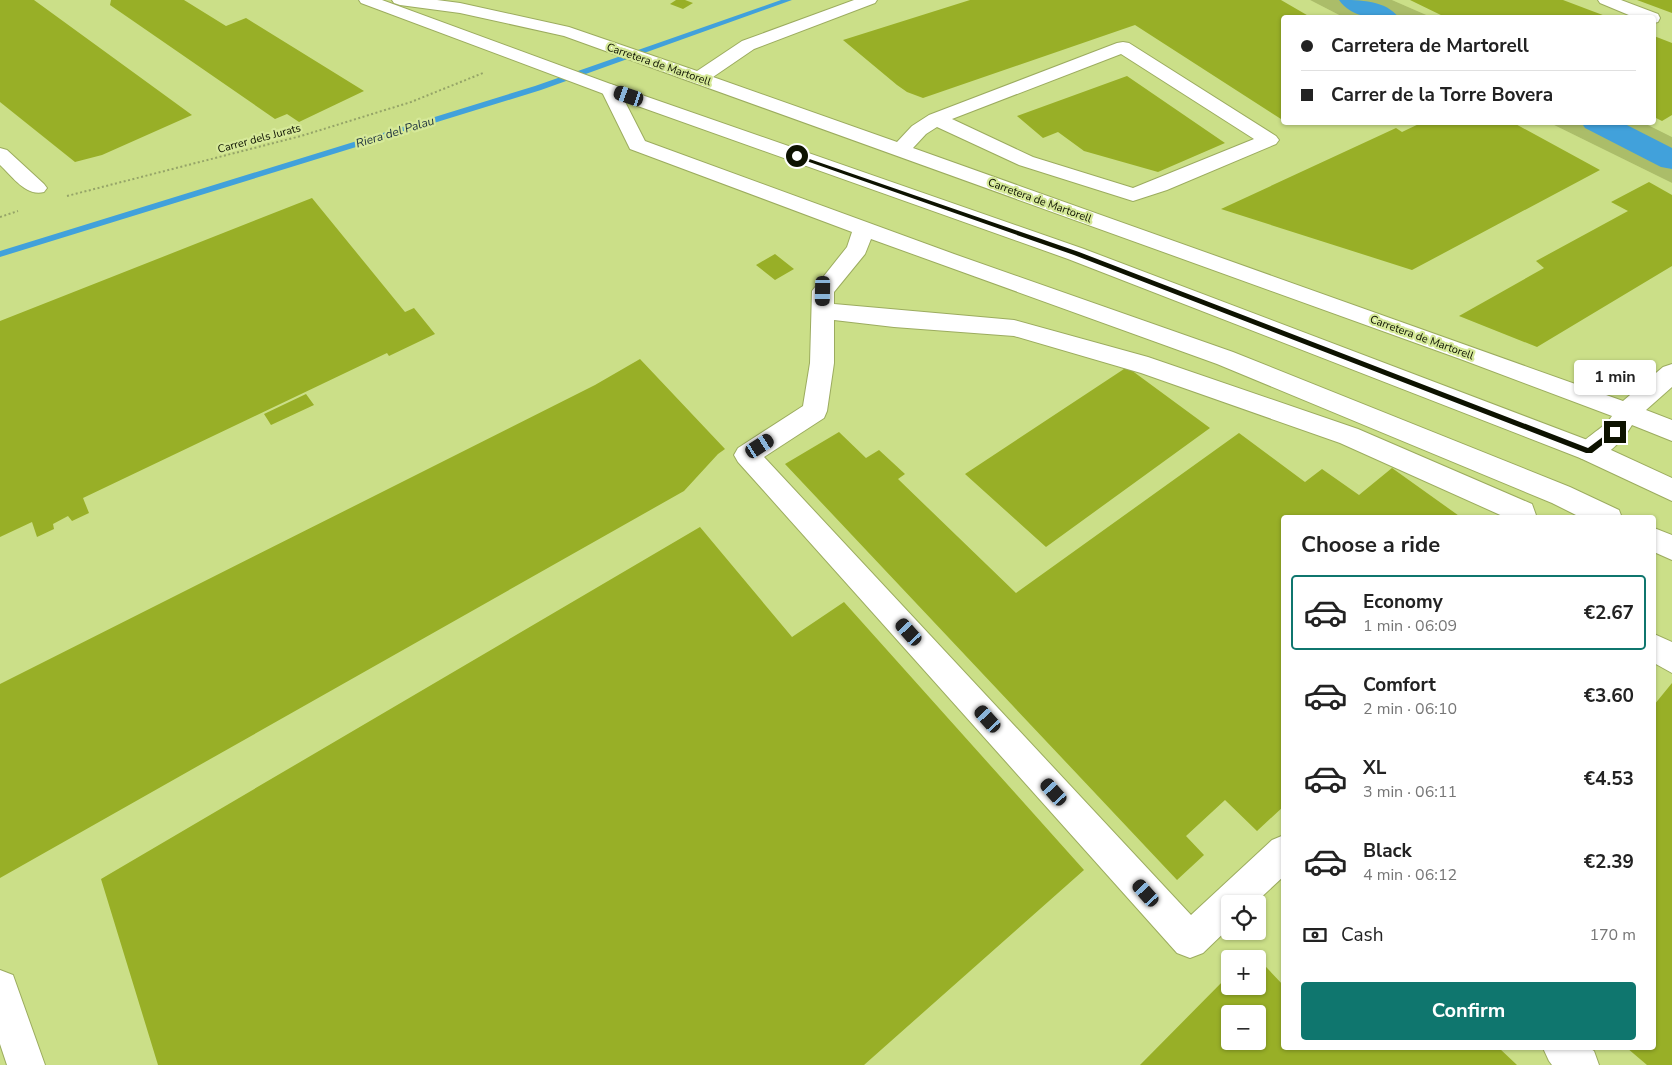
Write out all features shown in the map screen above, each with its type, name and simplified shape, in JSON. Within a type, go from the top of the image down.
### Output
[{"type":"street","points":[[367,0],[610,90],[1076,254],[1589,451],[1672,490]]},
{"type":"street","name":"Carretera de Martorell","points":[[400,0],[460,8],[569,32],[1628,412],[1672,431]]},
{"type":"street","points":[[699,78],[748,45],[869,0]]},
{"type":"street","points":[[1606,0],[1645,15]]},
{"type":"street","points":[[901,150],[920,130],[936,119],[1123,47],[1269,140],[1160,186],[1133,194],[1026,162],[936,119]]},
{"type":"street","points":[[610,90],[637,145],[1225,358],[1561,495],[1603,515]]},
{"type":"street","points":[[0,154],[37,188]]},
{"type":"street","points":[[864,228],[857,249],[823,291],[822,363],[815,411],[747,455],[1190,940],[1281,855]]},
{"type":"street","points":[[823,311],[894,319],[1014,328],[1148,366],[1349,436],[1522,512],[1523,515]]},
{"type":"street","points":[[1589,451],[1615,432],[1628,412],[1672,373]]},
{"type":"street","points":[[1656,540],[1672,548]]},
{"type":"street","points":[[1656,648],[1672,659]]},
{"type":"street","points":[[0,988],[26,1065]]},
{"type":"street","points":[[1564,1050],[1580,1065]]},
{"type":"path","name":"Carrer dels Jurats","points":[[62,197],[300,136],[411,102],[476,77],[515,55]]},
{"type":"path","points":[[0,217],[26,208]]},
{"type":"shaded area","points":[[0,0],[1310,0],[1339,15],[1281,15],[1281,125],[1554,125],[1672,183],[1672,1065],[0,1065]]},
{"type":"shaded area","points":[[1310,0],[1392,0],[1426,15],[1339,15]]},
{"type":"shaded area","points":[[1392,0],[1672,0],[1672,137],[1648,125],[1656,125],[1656,15],[1426,15]]},
{"type":"shaded area","points":[[1554,125],[1648,125],[1672,137],[1672,183]]},
{"type":"building","points":[[0,0],[34,0],[192,115],[102,155],[75,162],[0,102]]},
{"type":"building","points":[[111,0],[184,0],[226,26],[246,18],[364,91],[299,122],[287,114],[275,119],[110,5]]},
{"type":"building","points":[[676,0],[685,0],[693,3],[683,9],[670,4]]},
{"type":"building","points":[[970,0],[1281,0],[1307,15],[1281,15],[1281,119],[1135,25],[923,98],[907,92],[897,85],[843,40]]},
{"type":"building","points":[[1410,0],[1563,0],[1603,15],[1441,15]]},
{"type":"building","points":[[1637,0],[1672,0],[1672,13]]},
{"type":"building","points":[[1656,37],[1672,43],[1672,115],[1662,121],[1656,118]]},
{"type":"building","points":[[1127,76],[1225,143],[1158,172],[1084,151],[1058,132],[1043,138],[1017,116]]},
{"type":"building","points":[[1417,125],[1518,125],[1600,170],[1412,270],[1221,209],[1396,128],[1402,132]]},
{"type":"building","points":[[1649,182],[1672,195],[1672,266],[1537,347],[1459,316],[1544,268],[1536,261],[1628,211],[1611,202]]},
{"type":"building","points":[[312,198],[405,312],[414,308],[435,334],[389,356],[387,353],[83,498],[89,513],[72,521],[68,516],[53,524],[54,529],[37,537],[32,522],[0,537],[0,321]]},
{"type":"building","points":[[775,254],[794,269],[775,280],[756,265]]},
{"type":"building","points":[[640,359],[725,449],[718,454],[684,491],[0,878],[0,684],[595,385]]},
{"type":"building","points":[[1127,367],[1210,428],[1046,547],[965,474]]},
{"type":"building","points":[[306,394],[314,405],[271,425],[264,414]]},
{"type":"building","points":[[839,432],[866,458],[879,450],[905,474],[898,479],[1016,593],[1239,433],[1305,482],[1322,469],[1359,495],[1392,468],[1458,515],[1281,515],[1281,809],[1257,831],[1225,800],[1186,836],[1204,855],[1177,880],[785,464]]},
{"type":"building","points":[[700,527],[792,637],[844,602],[1084,870],[864,1065],[158,1065],[101,879]]},
{"type":"building","points":[[1672,683],[1672,1065],[1647,1065],[1629,1050],[1656,1050],[1656,703]]},
{"type":"building","points":[[1266,967],[1281,983],[1281,1050],[1501,1050],[1517,1065],[1140,1065],[1221,983],[1221,995],[1266,995]]},
{"type":"waterway","name":"Riera del Palau","points":[[0,254],[538,88],[788,0]]},
{"type":"waterway","points":[[1352,0],[1380,15]]},
{"type":"waterway","points":[[1602,125],[1672,160]]},
{"type":"route","points":[[797,156],[1076,254],[1589,451],[1615,432]]}]
